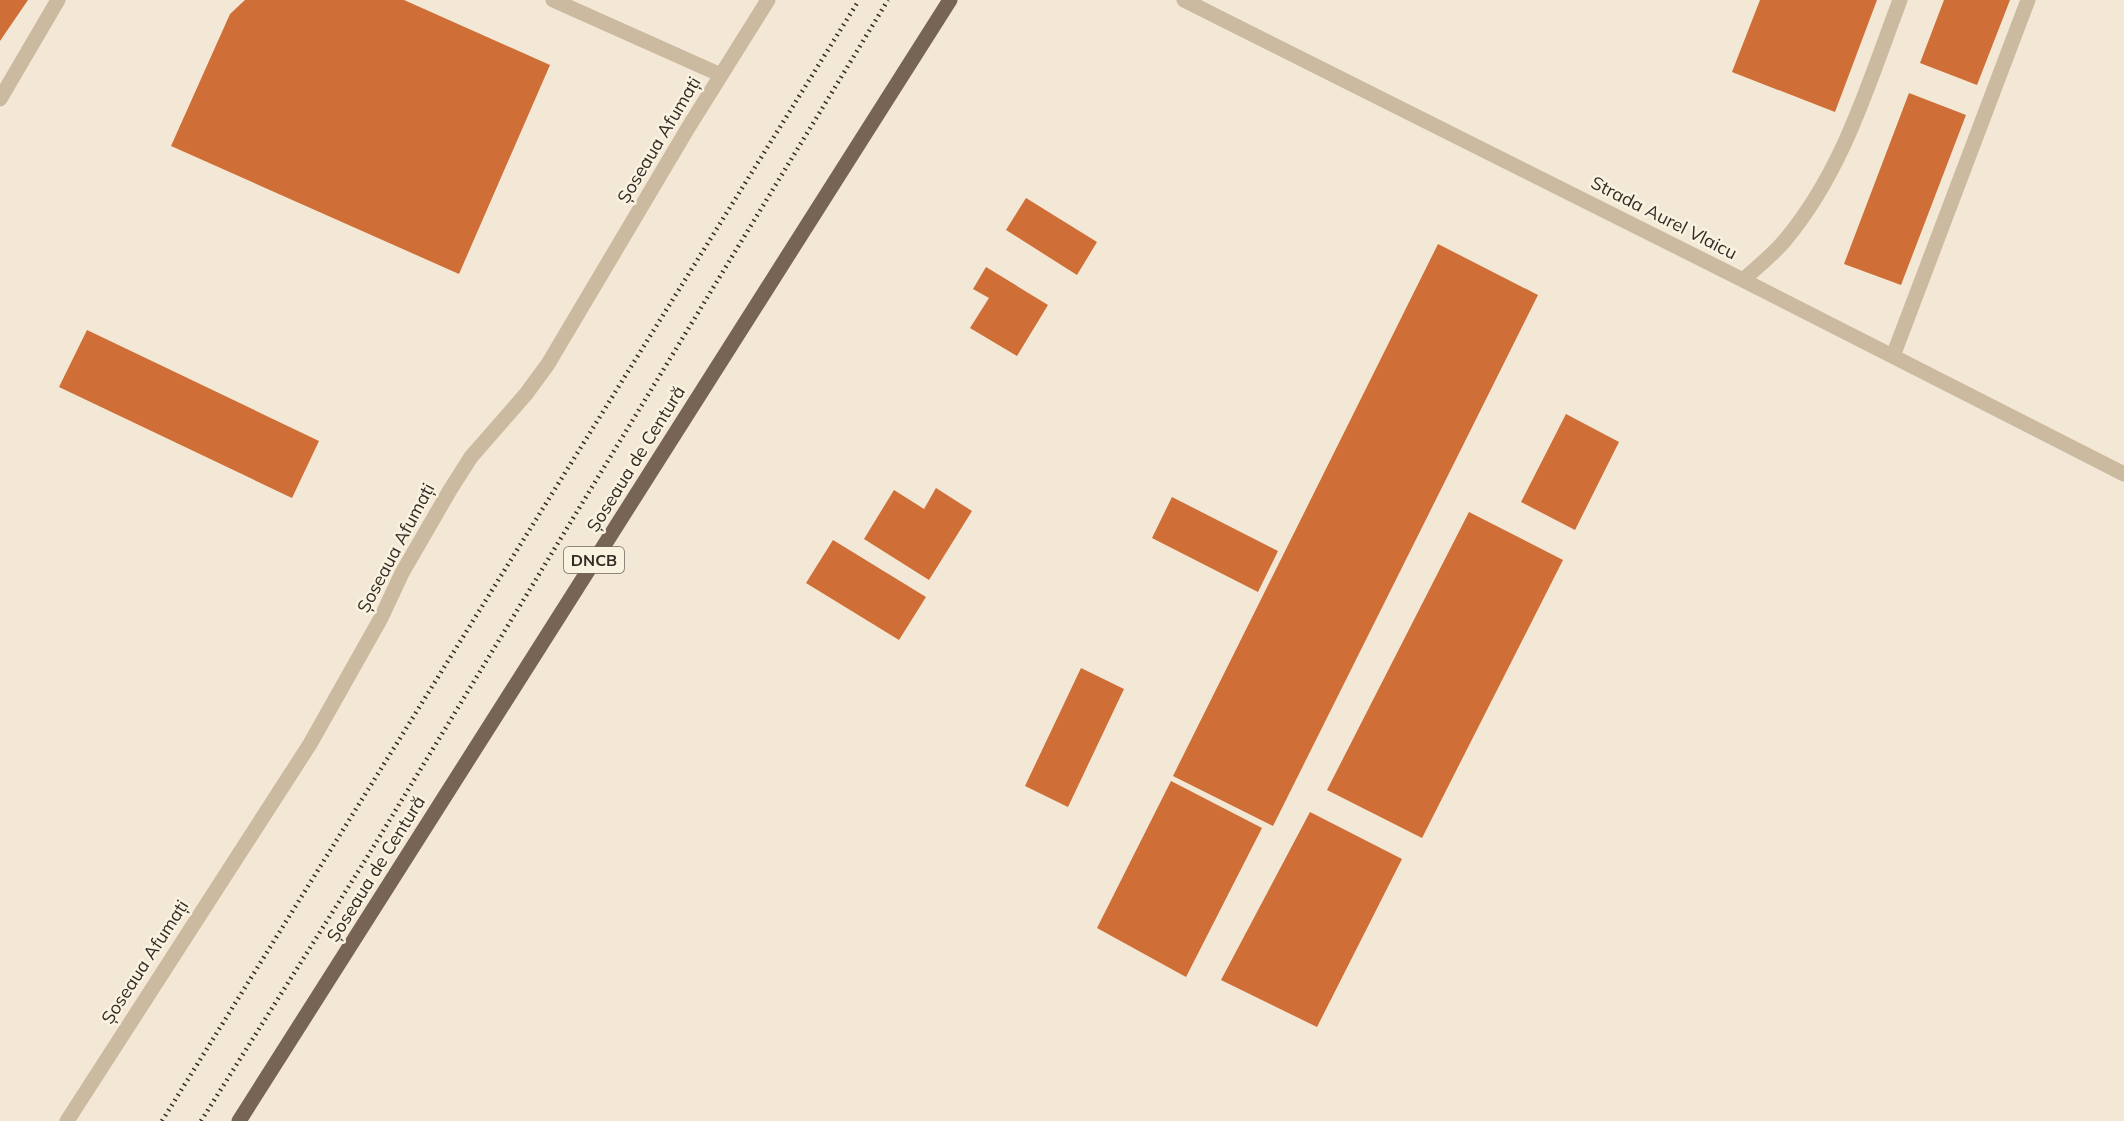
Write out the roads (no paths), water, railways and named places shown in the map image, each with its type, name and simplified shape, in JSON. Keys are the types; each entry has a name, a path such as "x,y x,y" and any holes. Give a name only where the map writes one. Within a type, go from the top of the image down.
{"main road":[{"name":"Șoseaua de Centură","path":"239,1121 950,0"}],"street":[{"path":"0,98 58,0"},
{"path":"553,0 721,75"},
{"name":"Șoseaua Afumați","path":"67,1121 310,744 381,618 402,573 450,490 471,457 526,394 548,364 768,0"},
{"name":"Strada Aurel Vlaicu","path":"1184,0 2124,474"},
{"path":"1743,280 1786,240 1822,188 1855,120 1900,0"},
{"path":"1893,356 2028,0"}],"railway":[{"path":"162,1121 859,0"},
{"path":"201,1121 366,859 888,0"}]}
